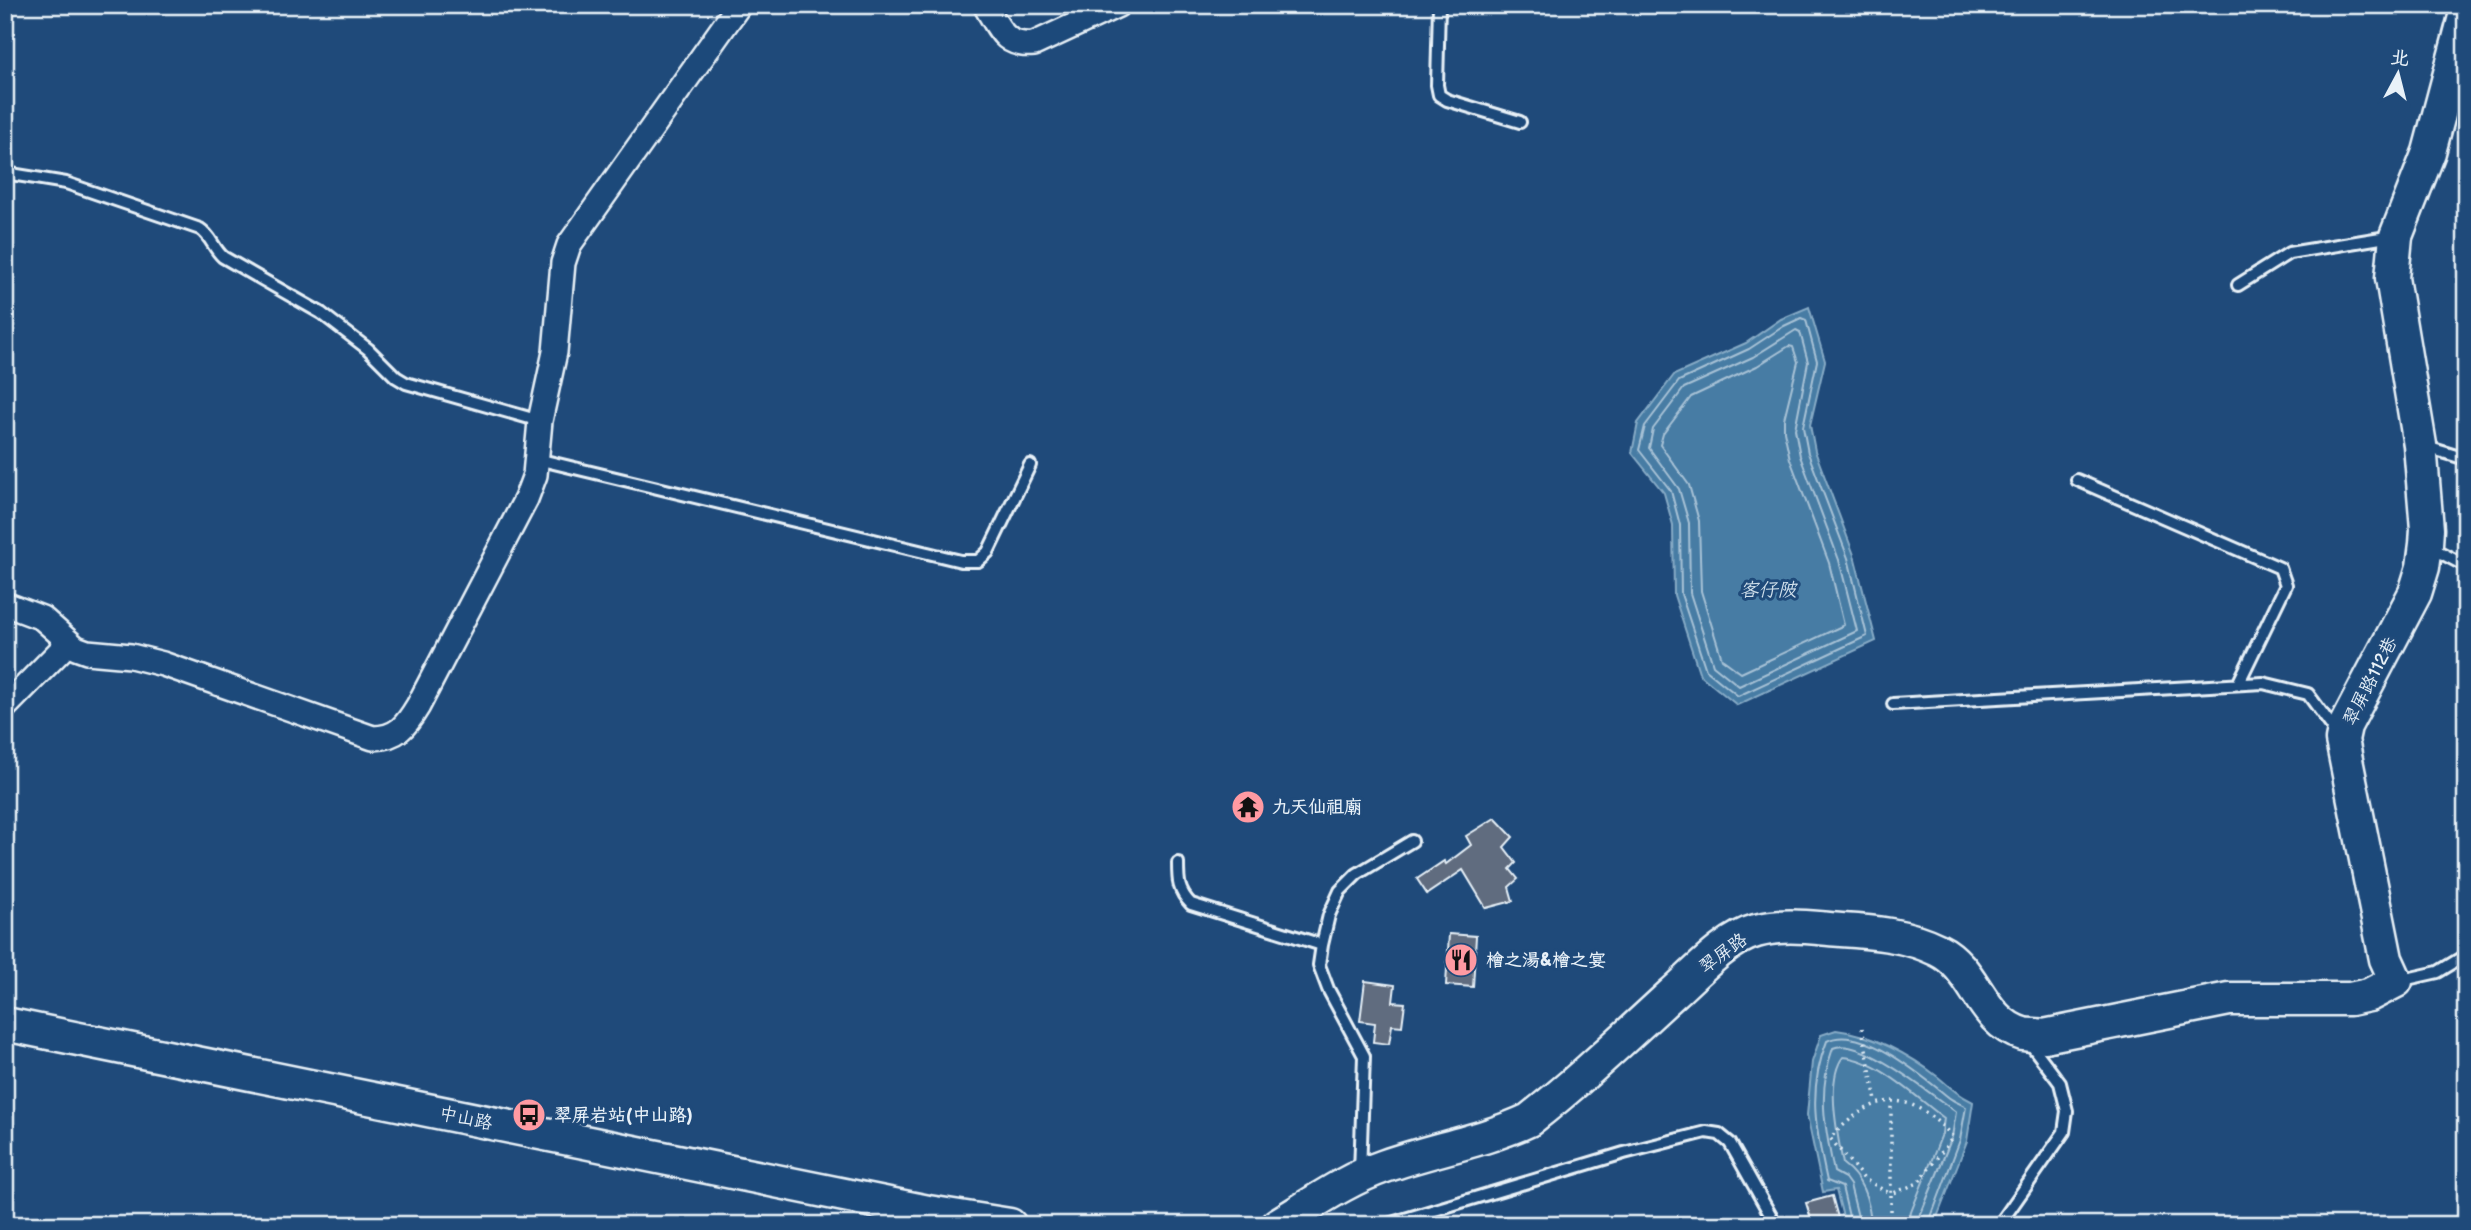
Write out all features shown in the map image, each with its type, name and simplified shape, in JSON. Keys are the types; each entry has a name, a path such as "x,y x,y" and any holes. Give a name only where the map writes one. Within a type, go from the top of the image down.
{"main road":[{"name":"翠屏路112巷","path":"2396,981 2386,959 2342,740 2345,726 2415,593 2423,567 2427,529 2420,445 2392,278 2396,236 2429,152 2466,13"},
{"name":"翠屏路","path":"1277,1225 1360,1176 1385,1166 1509,1130 1529,1120 1712,958 1755,931 1811,928 1873,932 1909,939 1940,950 1964,969 1990,1011 2022,1034"},
{"path":"2022,1034 2044,1035 2229,999 2350,999 2369,995 2396,981"},
{"name":"中山路","path":"5,1024 901,1207 1003,1224"}],"street":[{"path":"5,604 42,618 68,643 87,652 131,656 163,664 373,738 385,738 399,732 418,706 526,499 535,475 540,421 555,352 563,262 569,246 738,5"},
{"path":"985,5 1003,34 1020,46 1034,44 1118,5"},
{"path":"5,707 68,643"}],"lane":[{"path":"1440,5 1437,85 1439,95 1447,100 1520,122"},
{"path":"5,173 66,183 200,229 223,257 321,313 406,383 540,421"},
{"path":"2238,285 2289,253 2396,236"},
{"path":"2420,445 2466,459"},
{"path":"537,459 969,561 978,561 988,552 1030,465"},
{"path":"2077,480 2280,568 2286,585 2238,684"},
{"path":"2426,544 2466,566"},
{"path":"1893,704 2263,683 2308,694 2342,740"},
{"path":"1360,1176 1364,1056 1328,989 1320,965 1322,945 1329,915 1340,891 1357,874 1412,841"},
{"path":"1178,863 1178,883 1182,894 1191,904 1322,945"},
{"path":"2396,981 2438,972 2466,955"},
{"name":"翠屏路","path":"1999,1225 2064,1132 2067,1111 2060,1083 2022,1034"},
{"path":"1385,1225 1624,1153 1706,1132 1719,1135 1730,1143 1776,1225"}],"path":[{"path":"1862,1028 1877,1102"},
{"path":"1877,1102 1902,1102 1921,1108 1936,1118 1953,1137 1918,1182 1891,1194 1864,1179 1830,1138 1851,1116 1877,1102"},
{"path":"1891,1102 1891,1225"}],"water":[{"name":"客仔陂","path":"1809,307 1825,361 1810,425 1815,451 1854,555 1876,641 1737,705 1700,675 1674,595 1673,525 1664,493 1632,453 1638,423 1674,375 1746,343 1781,319"},
{"path":"1836,1030 1863,1036 1903,1054 1973,1102 1967,1141 1934,1225 1845,1225 1836,1190 1823,1192 1807,1115 1812,1062 1821,1035"}],"building":[{"path":"1495,818 1513,837 1504,847 1516,863 1510,869 1518,879 1509,887 1513,901 1486,908 1463,870 1427,894 1417,879 1444,861 1446,864 1471,845 1466,836"},
{"name":"檜之湯&檜之宴","path":"1449,934 1476,936 1473,987 1446,985"},
{"path":"1365,981 1395,985 1393,1002 1405,1003 1402,1026 1392,1025 1389,1044 1373,1042 1375,1023 1360,1021"},
{"path":"1832,1196 1840,1225 1813,1225 1806,1203"}],"place":[{"name":"九天仙祖廟","path":"1248,807"},
{"name":"檜之湯&檜之宴","path":"1461,960"},
{"name":"翠屏岩站(中山路)","path":"529,1115"}]}
